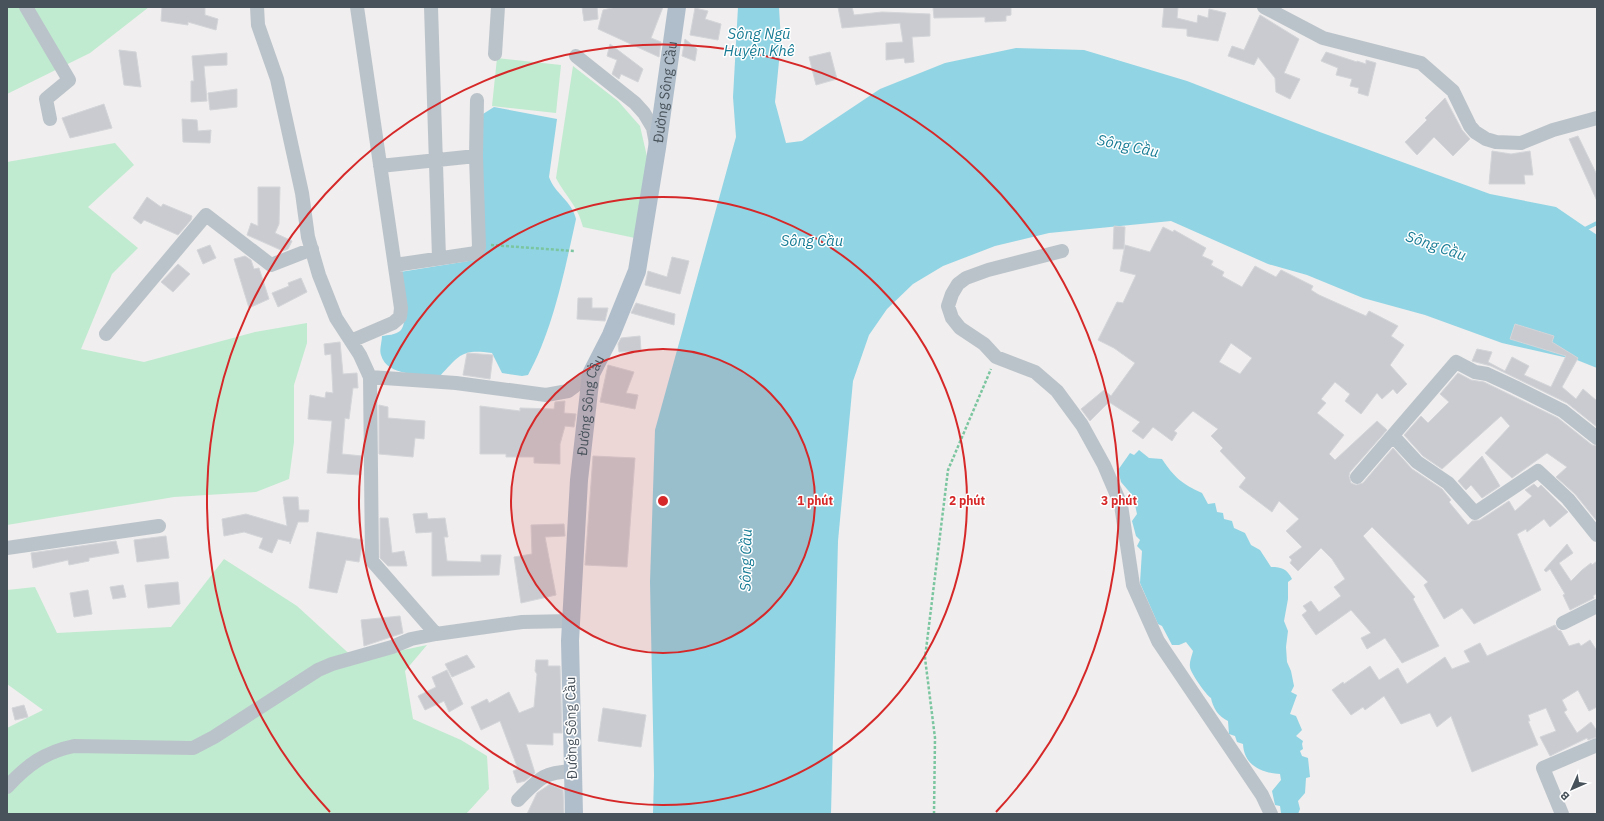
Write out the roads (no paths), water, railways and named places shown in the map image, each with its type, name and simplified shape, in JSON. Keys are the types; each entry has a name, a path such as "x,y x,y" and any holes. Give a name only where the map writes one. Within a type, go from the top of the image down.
{"main road":[{"name":"Đường Sông Cầu","path":"574,814 572,771 571,621 579,480 591,374 611,336 637,271 658,148 677,7"}],"street":[{"path":"26,7 69,80 46,99 50,119"},
{"path":"257,7 258,26 277,79 302,193 308,237 319,275 336,318 351,341 370,377 372,561 436,634"},
{"path":"351,341 393,323 400,317 401,308 357,7"},
{"path":"431,7 439,258"},
{"path":"495,54 498,7"},
{"path":"1264,7 1323,38 1421,63 1452,92 1470,126 1475,132 1486,139 1496,142 1520,142 1553,130 1597,118"},
{"path":"576,56 635,103 644,113 653,128 658,148"},
{"path":"395,265 476,253 479,244 476,156 477,100"},
{"path":"380,166 476,156"},
{"path":"106,334 206,215 271,265 312,249"},
{"path":"1062,251 1002,266 966,278 958,284 952,294 948,306 952,318 960,328 984,344 996,357 1035,372 1057,390 1082,425 1104,465 1121,505 1133,585 1158,641 1262,795 1270,814"},
{"path":"1357,478 1456,362 1475,372 1494,377 1563,411 1597,438"},
{"path":"370,377 456,383 546,395 568,391 591,374"},
{"path":"1393,436 1417,462 1448,483 1475,513 1538,471 1568,499 1597,535"},
{"path":"7,548 159,526"},
{"path":"1563,623 1597,606"},
{"path":"7,787 28,766 40,757 58,749 74,746 193,748 214,737 269,700 318,670 332,664 392,647 411,639 522,622 571,621"},
{"path":"1562,814 1543,768 1597,745"},
{"path":"518,800 536,780 548,774 572,771"}],"water":[{"name":"Sông Cầu","path":"738,7 779,7 781,41 775,102 786,143 802,141 880,89 945,63 1016,48 1084,50 1187,81 1317,131 1490,194 1556,207 1597,235 1597,368 1577,360 1502,343 1425,315 1363,298 1307,275 1268,264 1171,221 1049,233 995,246 943,266 913,284 887,309 869,335 853,381 838,541 831,814 653,814 654,775 650,582 655,430 736,137 733,97"},
{"path":"494,107 557,119 549,177 555,188 571,207 576,219 557,299 544,339 528,375 522,376 502,373 492,353 482,352 467,353 462,355 457,358 440,376 398,371 390,367 385,362 380,351 382,336 396,333 400,331 403,326 405,312 400,272 475,260 483,114"},
{"path":"1139,450 1149,458 1162,459 1170,471 1179,479 1202,493 1208,504 1215,503 1217,512 1223,513 1224,519 1232,521 1234,528 1245,533 1251,545 1260,550 1271,567 1284,569 1292,579 1288,582 1288,599 1284,621 1288,631 1286,647 1287,662 1291,671 1294,686 1291,692 1297,695 1290,714 1296,716 1302,730 1296,736 1303,741 1303,749 1300,751 1302,756 1308,758 1310,777 1306,778 1305,793 1298,801 1300,809 1298,814 1281,813 1280,806 1275,805 1272,791 1281,780 1280,774 1260,770 1250,762 1244,751 1243,744 1237,742 1235,736 1229,734 1228,721 1221,717 1216,711 1211,698 1202,688 1191,670 1190,663 1193,651 1186,642 1179,645 1172,645 1162,626 1158,624 1140,583 1142,551 1137,546 1140,540 1136,536 1132,521 1137,514 1133,496 1121,482 1118,470 1130,453 1134,455"}],"waterway":[{"path":"1583,230 1597,223"}],"water label":[{"name":"Sông Ngũ Huyện Khê","path":"759,42"}]}
